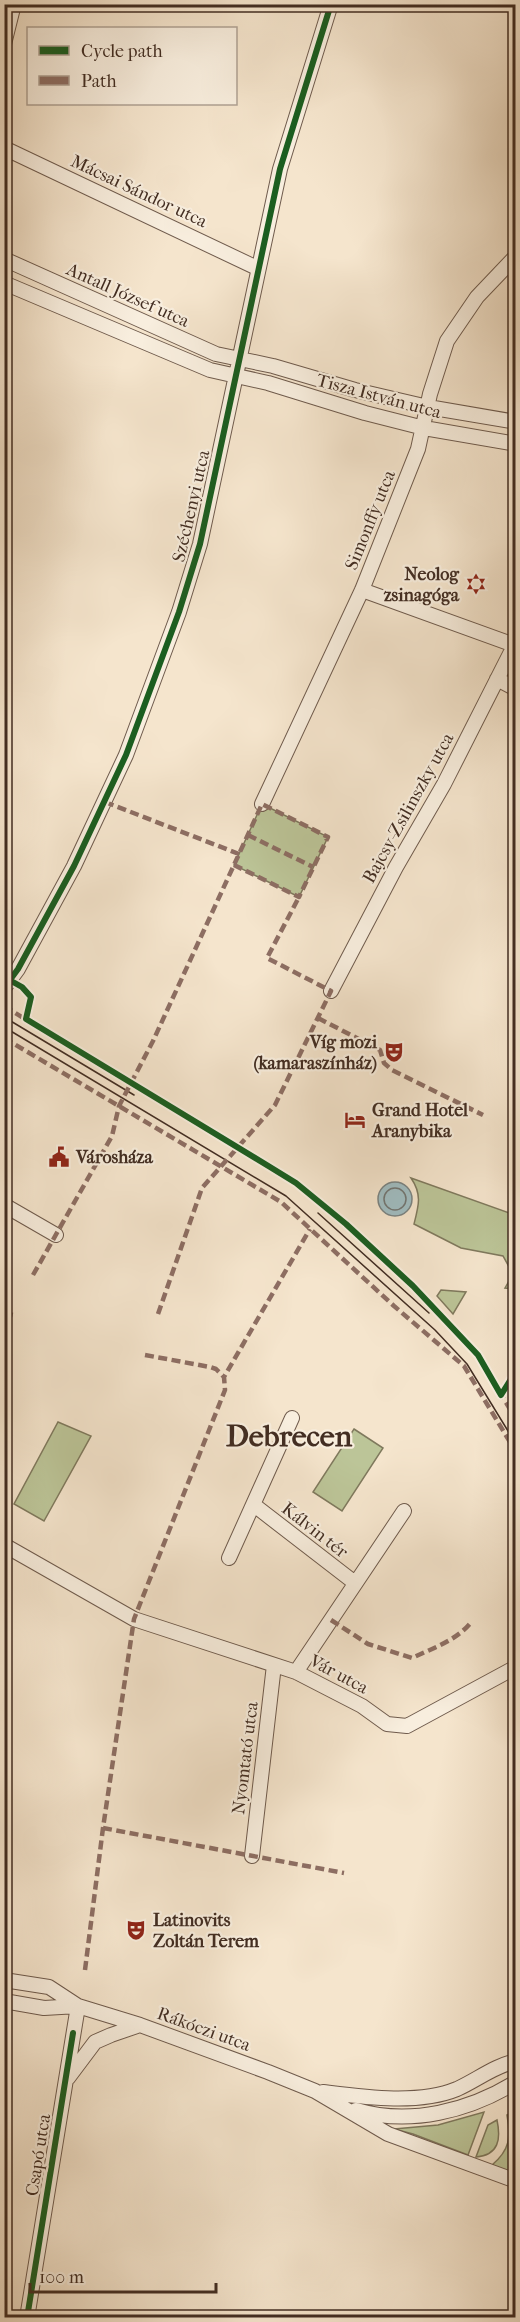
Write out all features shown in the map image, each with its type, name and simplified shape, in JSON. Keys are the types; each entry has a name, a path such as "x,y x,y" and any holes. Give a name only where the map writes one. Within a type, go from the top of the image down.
{"street":[{"path":"4,44 15,4"},
{"name":"Széchenyi utca","path":"4,988 18,969 74,866 126,755 179,612 200,544 257,268 280,169 332,4"},
{"name":"Mácsai Sándor utca","path":"4,148 257,268"},
{"name":"Simonffy utca","path":"262,804 362,590 418,449 447,341 477,297 516,256"},
{"name":"Antall József utca","path":"4,259 216,354 239,358"},
{"name":"Antall József utca","path":"4,283 210,370 235,375"},
{"name":"Tisza István utca","path":"239,358 428,407 516,422"},
{"name":"Tisza István utca","path":"235,375 424,428 516,444"},
{"path":"362,590 515,644"},
{"name":"Bajcsy-Zsilinszky utca","path":"331,991 396,867 444,784 515,644"},
{"path":"497,679 516,689"},
{"path":"4,1205 56,1234"},
{"path":"230,1558 292,1418"},
{"name":"Kálvin tér","path":"254,1504 355,1583"},
{"name":"Kálvin tér","path":"296,1672 404,1511"},
{"name":"Vár utca","path":"4,1545 134,1619 296,1672 362,1706 387,1724 407,1726 516,1667"},
{"name":"Nyomtató utca","path":"252,1856 274,1665"},
{"path":"4,1980 49,1987 78,2006"},
{"path":"4,2001 44,2008 78,2006"},
{"name":"Rákóczi utca","path":"78,2006 140,2025 315,2091 388,2134 516,2181"},
{"name":"Csapó utca","path":"27,2318 78,2006"},
{"path":"65,2083 91,2046 111,2035 140,2025"},
{"name":"Rákóczi utca","path":"315,2091 392,2098 428,2096 455,2090 502,2064 516,2061"},
{"name":"Rákóczi utca","path":"335,2102 359,2111 394,2116 432,2114 486,2099 516,2082"}],"green space":[{"path":"262,804 328,837 299,897 234,865"},
{"path":"411,1178 515,1215 515,1289 505,1288 513,1274 503,1256 461,1248 414,1224 418,1200 417,1189"},
{"path":"441,1290 466,1292 453,1314 437,1296"},
{"path":"58,1422 91,1436 44,1521 14,1504"},
{"path":"354,1429 383,1448 342,1511 313,1492"},
{"path":"484,2112 468,2155 394,2129 438,2125"},
{"path":"511,2113 515,2132 515,2175 492,2165 508,2143 507,2115"},
{"path":"497,2120 499,2134 497,2145 490,2153 476,2157 488,2125"}],"water":[{"path":"395,1182 407,1187 412,1199 407,1211 395,1216 383,1211 378,1199 383,1187"}],"tram line":[{"path":"4,1017 134,1095"},
{"path":"4,1027 286,1196 435,1330 467,1364 516,1444"},
{"path":"318,1213 429,1313"}],"marked path":[{"path":"105,802 239,854"},
{"path":"33,1275 112,1136 119,1106 153,1041 262,804 328,837 299,897 234,865"},
{"path":"248,835 313,867"},
{"path":"158,1314 202,1188 275,1105 331,991 267,958 299,897"},
{"path":"4,1006 30,1022"},
{"path":"318,1018 380,1050 384,1063 392,1070 483,1115"},
{"path":"4,1038 281,1202 394,1306 464,1366 516,1452"},
{"path":"85,1970 103,1828 134,1619 225,1390 224,1377 310,1229"},
{"path":"4,1313 13,1315"},
{"path":"145,1355 210,1367 216,1369 224,1377"},
{"path":"499,1391 516,1419"},
{"path":"331,1620 368,1644 412,1658 452,1638 472,1621"},
{"path":"103,1828 344,1873"}],"cycle path":[{"path":"4,988 18,969 74,866 126,755 179,612 200,544 280,169 331,4"},
{"path":"4,977 22,987 31,997 26,1019 296,1183 346,1224 413,1286 478,1355 501,1395 516,1371"},
{"path":"27,2318 73,2033"}],"place":[{"name":"Neolog zsinagóga","path":"476,584"},
{"name":"Víg mozi (kamaraszínház)","path":"394,1052"},
{"name":"Grand Hotel Aranybika","path":"355,1120"},
{"name":"Városháza","path":"59,1157"},
{"name":"Latinovits Zoltán Terem","path":"136,1930"}],"district":[{"name":"Debrecen","path":"289,1436"}]}
